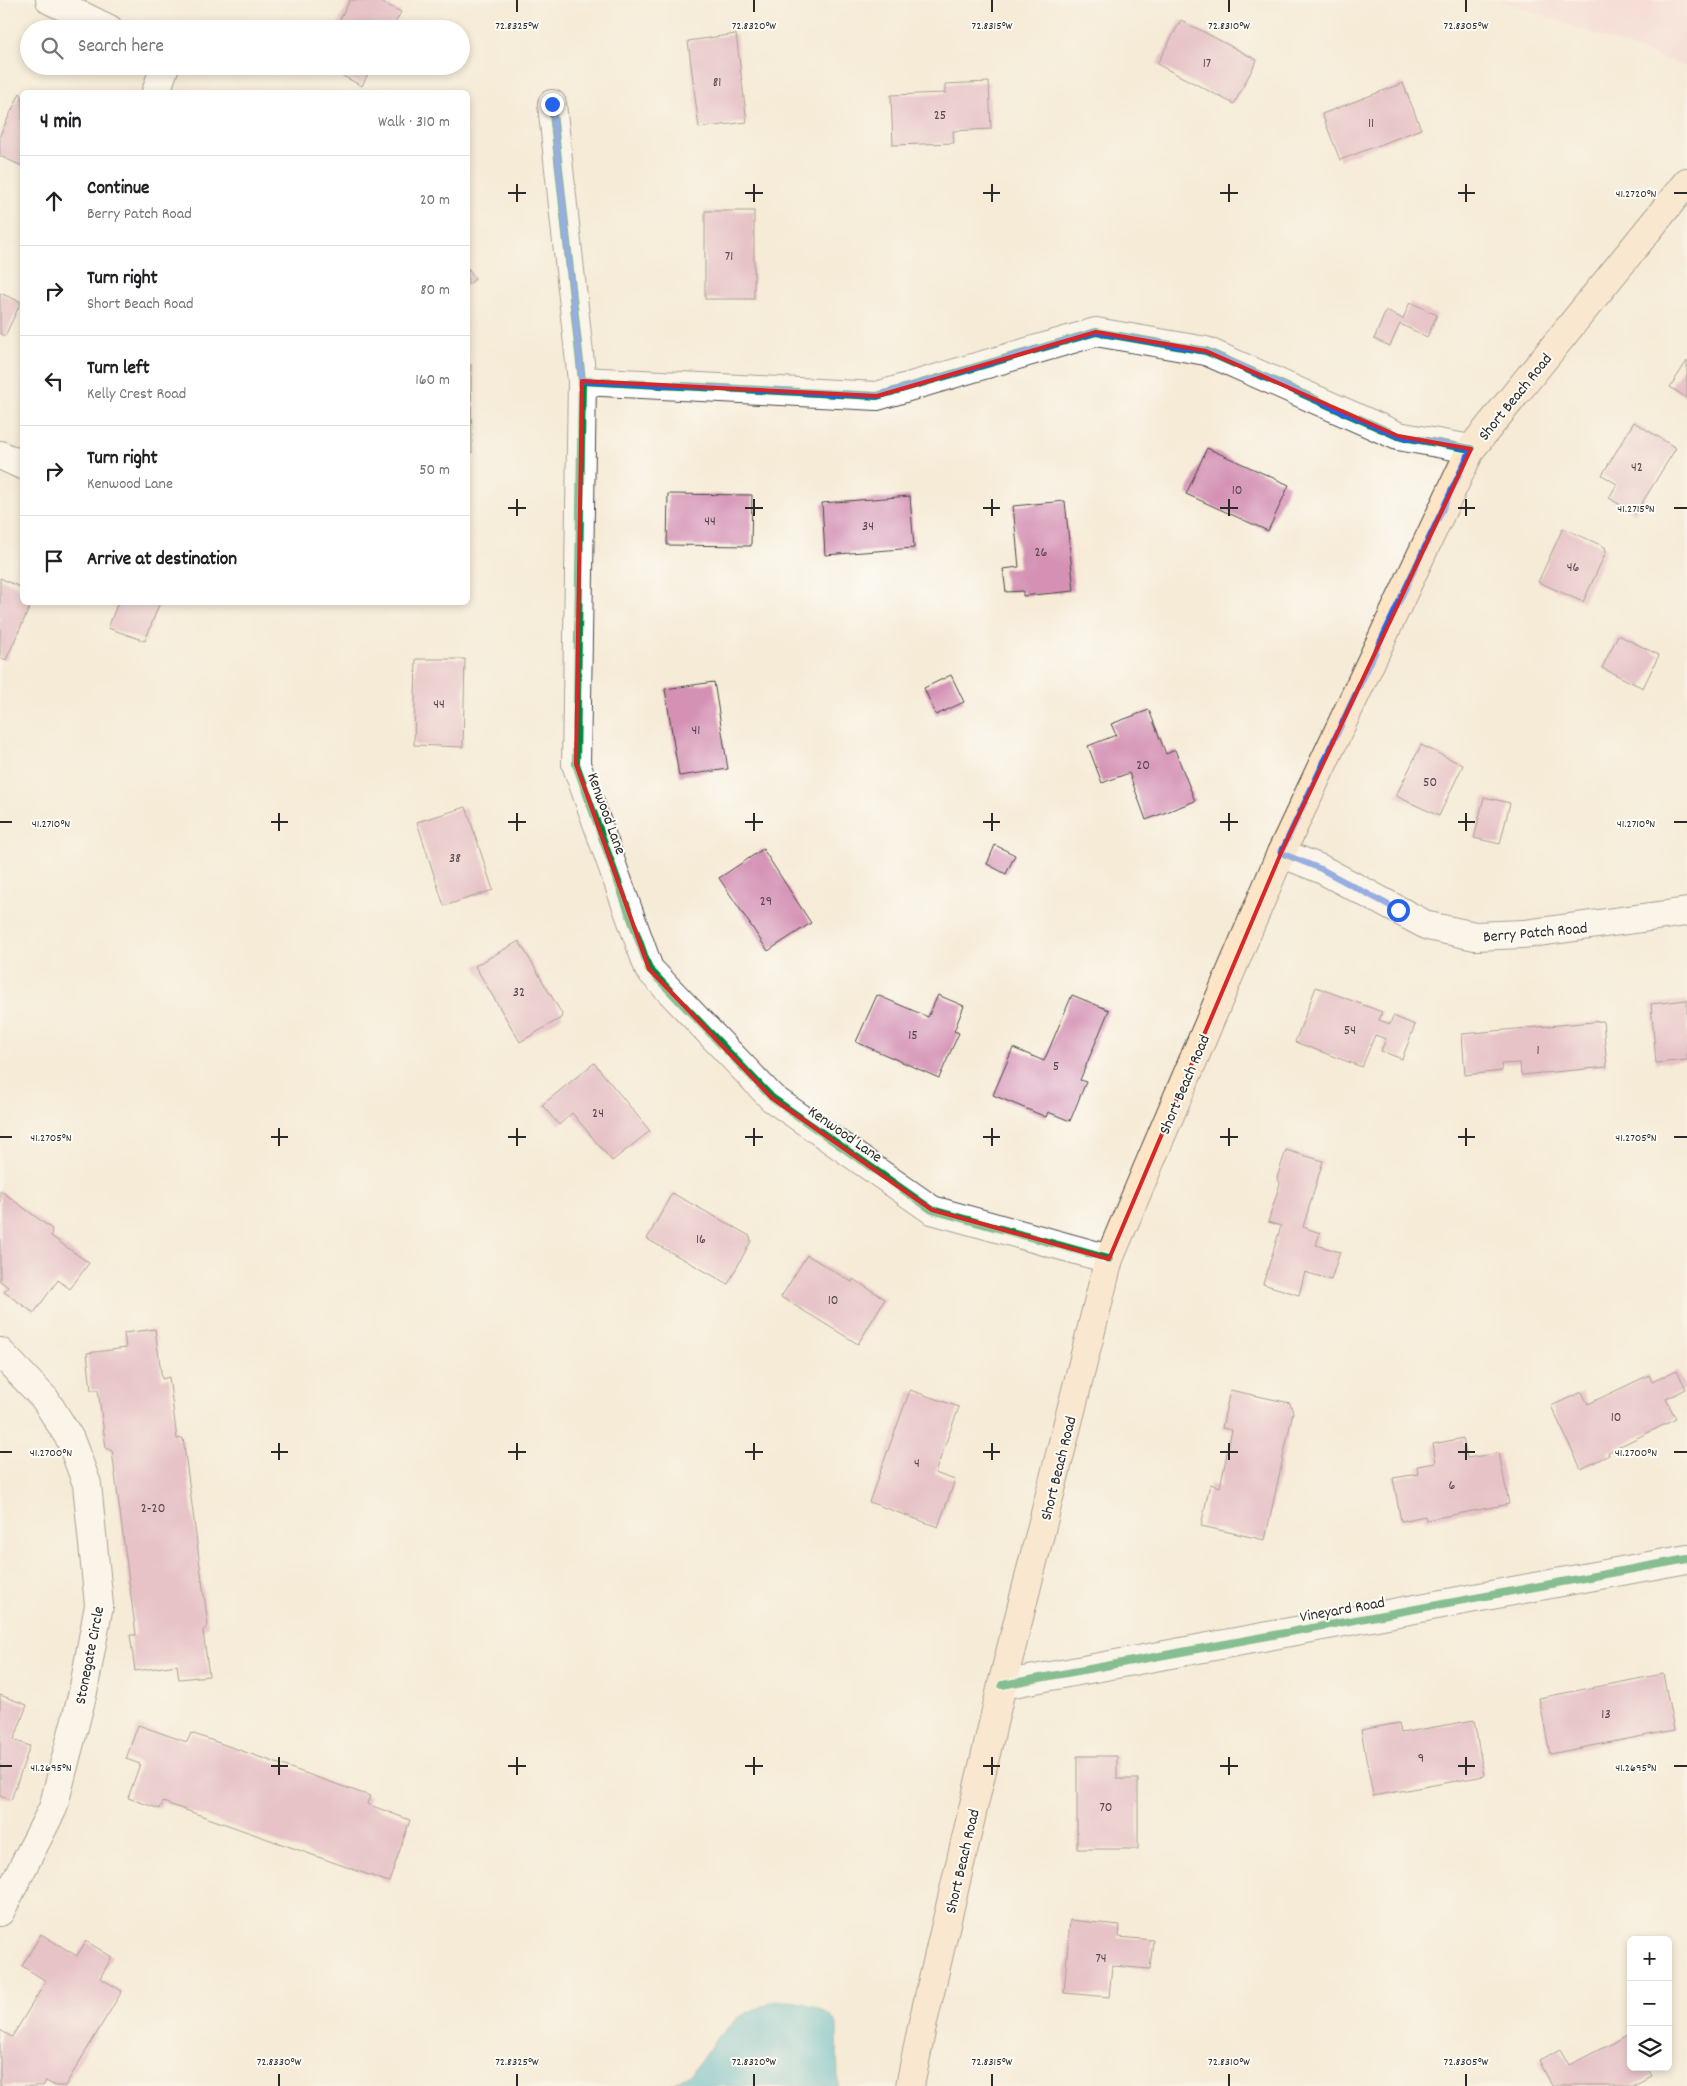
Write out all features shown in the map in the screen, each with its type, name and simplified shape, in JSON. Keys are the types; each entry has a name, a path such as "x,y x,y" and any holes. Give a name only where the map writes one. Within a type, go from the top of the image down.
{"main road":[{"name":"Short Beach Road","path":"910,2086 923,2022 1002,1685 1109,1259 1281,853 1471,449 1687,182"}],"street":[{"path":"50,0 91,20"},
{"path":"157,90 162,75"},
{"name":"Kenwood Lane","path":"552,104 582,381 576,764 649,969 772,1098 932,1210 1109,1259"},
{"path":"582,381 877,396 1096,332 1206,351 1398,436 1471,449"},
{"path":"0,455 20,464"},
{"name":"Berry Patch Road","path":"1281,853 1321,869 1428,926 1475,936 1524,934 1687,912"},
{"name":"Stonegate Circle","path":"0,1352 45,1399 70,1439 87,1484 99,1605 83,1692 53,1808 0,1912"},
{"name":"Vineyard Road","path":"1002,1685 1687,1559"}],"highlighted area":[{"path":"1096,332 1206,351 1398,436 1471,449 1281,853 1109,1259 932,1210 772,1098 649,969 576,764 582,381 877,396"}],"shaded area":[{"path":"1499,0 1687,0 1687,67"}],"water":[{"path":"775,2000 809,2005 832,2017 837,2024 838,2086 668,2086 692,2073 716,2039 738,2017"}],"building":[{"path":"350,0 377,0 401,12 397,20 340,20"},
{"path":"1181,20 1257,60 1234,104 1157,64"},
{"path":"736,34 747,122 699,128 688,41"},
{"path":"341,75 368,75 362,86"},
{"path":"989,82 991,129 953,131 954,143 893,145 891,95 945,93 945,84"},
{"path":"1403,83 1421,129 1340,160 1322,114"},
{"path":"20,93 20,165 0,156 0,135"},
{"path":"705,211 754,211 754,299 705,299"},
{"path":"470,271 475,279 470,283"},
{"path":"0,293 20,302 20,304 5,336 0,334"},
{"path":"1410,302 1437,315 1427,337 1400,324 1390,346 1374,339 1386,311 1403,319"},
{"path":"1687,361 1687,398 1670,387"},
{"path":"470,365 471,365 472,453 470,453"},
{"path":"1634,422 1676,448 1635,514 1609,498 1617,484 1602,475"},
{"path":"1207,448 1289,485 1268,531 1186,494"},
{"path":"668,494 752,495 751,546 667,545"},
{"path":"910,496 914,548 825,555 822,503"},
{"path":"1065,501 1074,591 1023,596 1023,591 1006,592 1003,569 1019,567 1013,506"},
{"path":"1563,528 1605,547 1606,552 1583,602 1538,582"},
{"path":"0,578 20,587 20,605 31,605 6,660 0,657"},
{"path":"117,605 159,605 145,641 108,628"},
{"path":"1618,635 1659,655 1643,688 1602,668"},
{"path":"416,659 465,659 463,747 414,745"},
{"path":"951,675 964,702 936,715 924,688"},
{"path":"714,682 728,769 679,776 665,689"},
{"path":"1149,710 1166,754 1175,750 1195,801 1146,820 1129,773 1102,783 1088,746 1116,735 1111,724"},
{"path":"1421,745 1463,765 1439,816 1396,796"},
{"path":"1484,797 1510,803 1500,844 1474,838"},
{"path":"466,807 493,890 444,906 417,822"},
{"path":"995,845 1015,855 1006,874 987,864"},
{"path":"763,849 811,923 768,951 719,878"},
{"path":"519,941 562,1014 561,1018 520,1042 475,966"},
{"path":"1316,987 1382,1012 1379,1020 1390,1024 1393,1016 1415,1025 1402,1059 1381,1051 1386,1039 1375,1035 1362,1067 1295,1042"},
{"path":"877,995 928,1017 938,995 964,1006 954,1031 959,1033 939,1078 856,1042"},
{"path":"1072,995 1109,1010 1080,1080 1086,1082 1070,1121 1048,1112 1046,1117 993,1095 1013,1048 1044,1061"},
{"path":"1687,1000 1687,1060 1656,1063 1651,1004"},
{"path":"1603,1021 1607,1067 1521,1075 1520,1063 1501,1064 1502,1071 1465,1075 1462,1034"},
{"path":"594,1063 650,1131 612,1161 572,1113 559,1125 542,1105"},
{"path":"1286,1150 1323,1161 1303,1227 1320,1233 1316,1245 1340,1252 1331,1280 1305,1272 1299,1295 1263,1284 1281,1226 1268,1222 1280,1183 1277,1178"},
{"path":"0,1190 52,1229 51,1236 89,1263 70,1289 58,1280 34,1313 4,1292 8,1287 0,1281"},
{"path":"672,1193 750,1236 751,1241 728,1284 647,1239"},
{"path":"807,1255 852,1282 853,1279 885,1299 858,1344 781,1297"},
{"path":"155,1329 162,1379 169,1377 177,1439 183,1438 208,1625 203,1631 209,1676 179,1679 177,1665 135,1671 130,1635 136,1635 112,1451 106,1448 98,1390 91,1390 87,1353 126,1348 124,1333"},
{"path":"1677,1370 1686,1389 1666,1399 1676,1419 1608,1452 1609,1455 1581,1469 1551,1406 1582,1392 1588,1404 1649,1375 1652,1382"},
{"path":"910,1390 959,1407 935,1473 955,1480 938,1527 869,1502"},
{"path":"1230,1390 1290,1403 1293,1412 1265,1540 1201,1526 1210,1484 1220,1487 1232,1430 1222,1428"},
{"path":"1463,1438 1467,1458 1499,1453 1509,1504 1426,1520 1425,1516 1401,1521 1393,1478 1418,1474 1417,1466 1436,1463 1433,1444"},
{"path":"1663,1674 1674,1730 1550,1754 1539,1698"},
{"path":"0,1695 27,1705 14,1740 30,1746 11,1800 0,1796"},
{"path":"1474,1720 1484,1776 1373,1796 1361,1730 1399,1723 1401,1733"},
{"path":"138,1725 187,1742 191,1733 370,1796 367,1804 410,1820 389,1882 163,1802 160,1809 128,1798 140,1764 126,1759"},
{"path":"1077,1756 1117,1756 1117,1779 1138,1779 1138,1849 1077,1849"},
{"path":"1070,1920 1120,1925 1119,1937 1153,1940 1150,1969 1112,1966 1109,1997 1064,1993"},
{"path":"41,1934 77,1956 86,1941 112,1957 100,1978 122,1991 65,2086 55,2086 46,2081 43,2086 0,2086 0,2030 12,2037 46,1981 22,1966"},
{"path":"1627,2036 1627,2071 1649,2071 1652,2076 1633,2086 1552,2086 1539,2060 1560,2049 1569,2065"}],"cycle path":[{"path":"552,104 582,381 576,764 649,969 772,1098 932,1210 1109,1259"},
{"path":"582,381 877,396 1096,332 1206,351 1398,436 1471,449"},
{"path":"1002,1685 1687,1559"}],"route":[{"path":"552,104 582,381 877,396 1096,332 1206,351 1398,436 1471,449 1281,853 1321,869 1398,910"}]}
